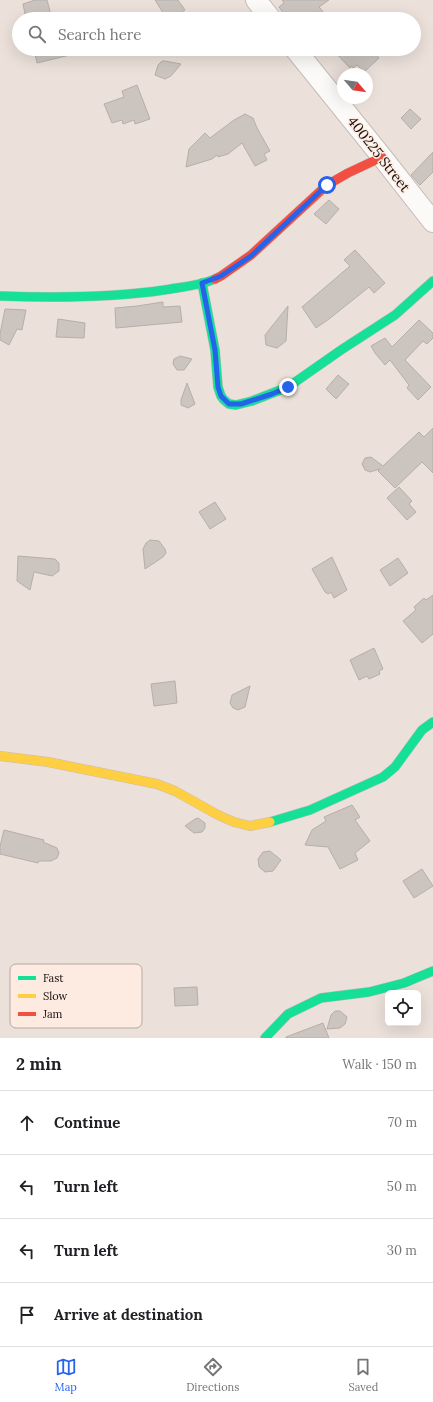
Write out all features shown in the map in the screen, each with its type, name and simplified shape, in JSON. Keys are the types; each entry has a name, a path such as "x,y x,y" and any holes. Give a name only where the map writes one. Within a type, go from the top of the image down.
{"street":[{"path":"256,0 265,12"},
{"name":"400225 Street","path":"301,56 433,222"},
{"path":"0,296 60,298 135,294 202,283 221,276 251,256 327,185 348,172 382,157"},
{"path":"202,283 215,350 218,387 224,400 229,404 236,405 252,401 288,387 395,315 433,281"},
{"path":"0,756 48,762 156,784 175,791 218,815 234,822 250,826 274,821 310,810 383,777 395,766 422,730 433,722"},
{"path":"265,1038 288,1014 321,998 369,992 404,983 433,971"}],"building":[{"path":"35,0 47,0 50,12 25,12 23,4"},
{"path":"155,0 178,0 185,10 182,12 163,12"},
{"path":"282,0 329,0 319,7 323,12 282,12 279,7 284,3"},
{"path":"36,56 66,56 37,63"},
{"path":"339,56 377,56 379,58 368,68 360,68 357,65 353,68 351,66 350,68"},
{"path":"162,61 181,64 171,76 165,79 155,75 158,65"},
{"path":"137,85 150,119 135,124 134,120 123,124 122,120 112,123 104,104 124,97 122,91"},
{"path":"410,109 421,119 411,129 401,118"},
{"path":"245,114 253,118 270,151 264,154 267,160 255,166 242,143 228,154 218,157 217,155 212,159 186,167 189,149 205,133 210,138 234,120"},
{"path":"433,152 433,172 420,185 411,175"},
{"path":"329,200 339,209 326,224 314,214"},
{"path":"355,250 385,283 374,293 369,287 316,328 302,307 350,266 344,260"},
{"path":"163,302 163,307 180,306 182,322 116,328 115,308"},
{"path":"288,306 286,341 277,348 266,345 265,335"},
{"path":"5,309 26,310 22,330 17,329 9,345 0,340"},
{"path":"58,319 85,323 84,338 56,337"},
{"path":"419,320 433,333 433,338 427,344 423,341 405,360 431,387 418,400 407,388 409,385 390,360 385,365 371,346 385,338 392,347"},
{"path":"180,356 192,359 184,370 177,370 173,364 174,359"},
{"path":"338,375 349,384 336,399 326,389"},
{"path":"187,383 195,404 188,408 181,405 181,400"},
{"path":"433,428 433,473 422,462 395,488 378,471 380,469 370,472 365,470 362,464 365,458 371,457 383,466 419,432 424,437"},
{"path":"399,487 412,501 409,504 416,512 407,520 387,498"},
{"path":"215,502 226,519 210,529 199,512"},
{"path":"150,540 159,541 166,553 163,557 145,569 143,549 146,543"},
{"path":"18,556 55,559 59,563 59,571 52,576 34,572 30,590 17,581"},
{"path":"332,557 347,590 334,598 331,592 328,594 325,592 312,569"},
{"path":"398,558 408,573 390,586 380,570"},
{"path":"433,595 433,634 422,643 403,621 416,610 414,607 424,598 426,600"},
{"path":"374,648 383,669 379,671 380,674 369,679 367,676 359,680 350,660"},
{"path":"175,681 177,703 154,706 151,684"},
{"path":"250,686 245,707 238,710 233,708 230,703 232,695"},
{"path":"352,805 360,817 355,820 370,841 355,853 358,860 340,869 328,847 305,845 312,830 326,821 324,817"},
{"path":"198,818 205,823 205,828 202,832 194,833 185,826"},
{"path":"4,830 44,840 43,842 57,848 59,853 57,858 51,861 39,861 38,863 0,854 0,846"},
{"path":"270,851 281,860 273,871 265,872 259,867 258,859 263,852"},
{"path":"422,869 433,886 414,898 403,881"},
{"path":"197,987 198,1005 175,1006 174,988"},
{"path":"335,1011 340,1011 347,1017 345,1024 340,1028 327,1029 331,1015"},
{"path":"323,1023 329,1038 286,1038 286,1037"}],"traffic: fast":[{"path":"0,296 62,297 123,295 190,286 215,279"},
{"path":"202,283 215,350 218,387 224,400 229,404 236,405 252,401 288,387 395,315 433,281"},
{"path":"270,822 310,810 383,777 395,767 422,730 433,722"},
{"path":"265,1038 288,1014 321,998 369,992 404,983 433,971"}],"traffic: slow":[{"path":"0,756 48,762 157,784 175,791 218,815 234,822 250,826 270,822"}],"traffic: jam":[{"path":"215,279 251,255 327,185 382,157"}],"route":[{"path":"288,387 241,404 229,404 224,400 218,387 215,350 202,283 221,276 251,256 327,185"}]}
